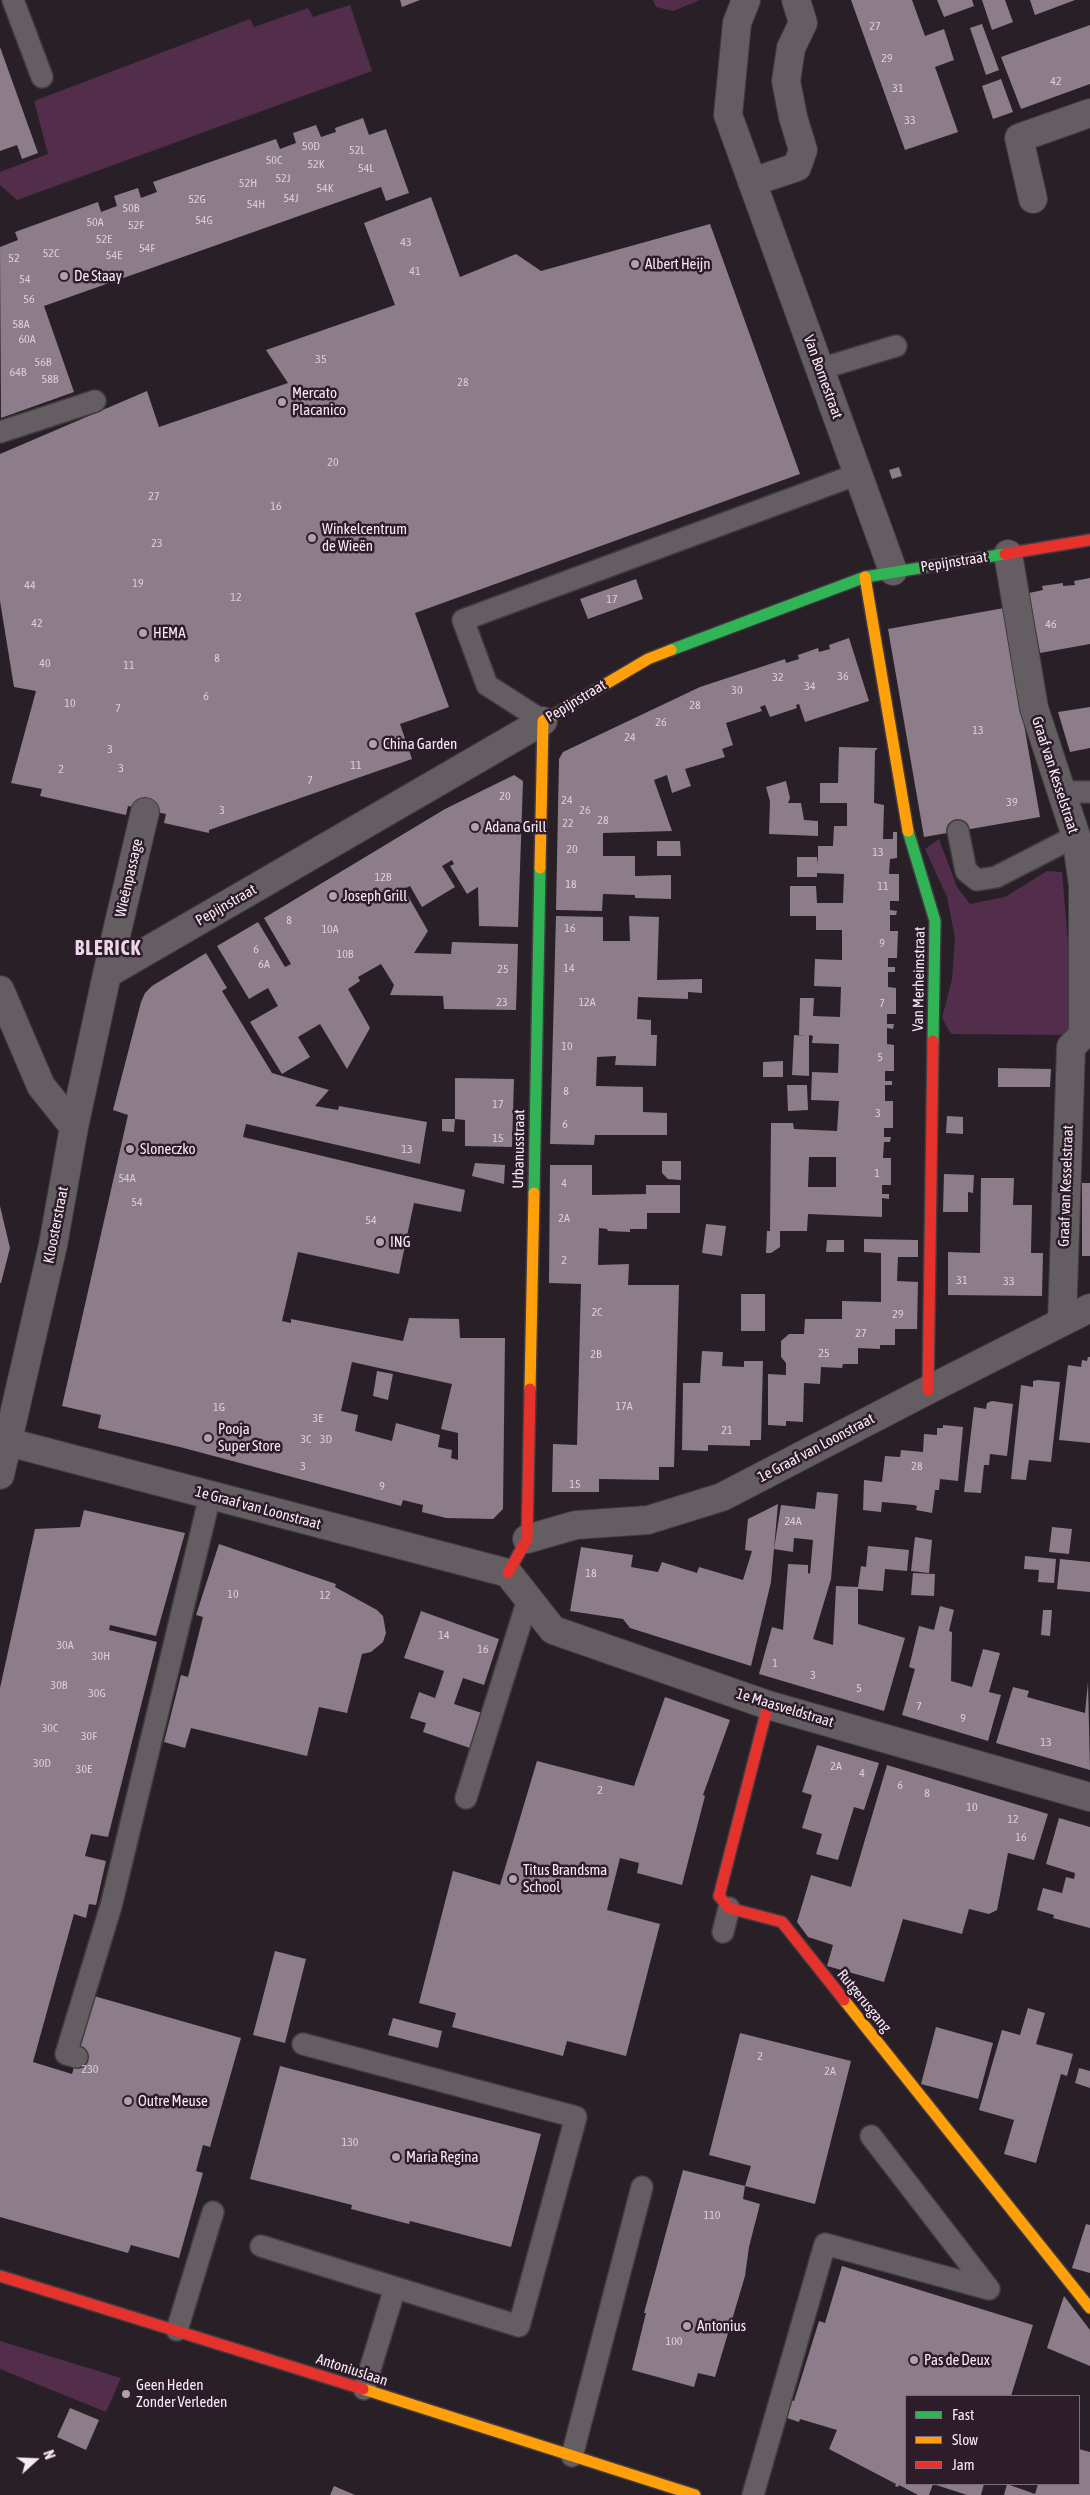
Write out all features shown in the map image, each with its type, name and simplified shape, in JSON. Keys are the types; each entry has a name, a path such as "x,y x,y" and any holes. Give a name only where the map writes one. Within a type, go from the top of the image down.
{"street":[{"name":"Van Bornestraat","path":"746,0 737,23 728,115 893,571"},
{"path":"752,182 797,167 803,150 793,117 786,81 791,48 803,23 796,0"},
{"path":"1033,199 1019,138 1090,113"},
{"name":"Pepijnstraat","path":"107,974 648,659 865,577 1090,540"},
{"name":"Graaf van Kesselstraat","path":"1008,554 1034,708 1076,836 1083,885 1083,1035 1071,1047 1062,1322"},
{"name":"Van Merheimstraat","path":"865,577 906,823 935,921 928,1390"},
{"name":"Urbanusstraat","path":"508,1573 527,1539 543,721"},
{"name":"Wieënpassage","path":"107,974 145,812"},
{"name":"Kloosterstraat","path":"0,1475 53,1244 74,1127 107,974"},
{"path":"0,990 41,1086 74,1127"},
{"name":"1e Graaf van Loonstraat","path":"527,1539 576,1524 648,1520 722,1497 1090,1308"},
{"name":"1e Graaf van Loonstraat","path":"8,1442 508,1573"},
{"name":"1e Maasveldstraat","path":"508,1573 553,1630 768,1705 1090,1797"},
{"path":"729,1908 719,1896 768,1705"},
{"name":"Rutgerusgang","path":"729,1908 782,1922 1090,2308"},
{"name":"Antoniuslaan","path":"0,2276 177,2330 695,2495"}],"lane":[{"path":"13,0 42,77"},
{"path":"820,369 896,346"},
{"path":"0,432 95,401"},
{"path":"543,721 487,686 463,620 858,474"},
{"path":"1061,792 1090,792"},
{"path":"958,831 966,871 977,880 996,877 1076,836"},
{"path":"77,2057 66,2054 111,1906 210,1496"},
{"path":"466,1798 528,1600"},
{"path":"724,1932 729,1908"},
{"path":"261,2246 519,2326 576,2117 303,2044"},
{"path":"753,2495 824,2244 989,2289 871,2136"},
{"path":"572,2456 642,2187"},
{"path":"177,2330 212,2212"},
{"path":"364,2389 395,2288"}],"shaded area":[{"path":"653,0 700,0 673,11 656,7"},
{"path":"350,5 372,71 17,200 0,185 0,172 48,154 34,101 250,19 254,27 308,8 313,17"},
{"path":"939,839 957,887 970,904 1005,897 1047,871 1062,872 1075,1024 1068,1035 951,1034 942,1018 952,979 955,938 947,897 925,849"},
{"path":"0,2341 121,2378 106,2412 0,2369"}],"building":[{"path":"400,0 420,0 402,7"},
{"path":"851,0 912,0 925,36 944,29 954,60 935,67 958,132 905,150"},
{"path":"937,0 972,0 974,6 944,17"},
{"path":"982,0 1005,0 1013,22 992,30"},
{"path":"1030,0 1075,0 1035,15"},
{"path":"982,24 999,70 986,75 970,28"},
{"path":"1090,25 1090,84 1021,109 1001,57"},
{"path":"0,47 38,153 22,159 17,145 0,151"},
{"path":"1001,79 1013,112 993,119 982,86"},
{"name":"De Staay","path":"363,118 369,135 386,129 409,193 386,201 381,187 44,306 74,392 1,418 0,247 18,240 15,232 98,202 101,212 117,206 114,196 138,188 141,198 157,192 153,182 276,139 280,149 296,143 293,133 316,125 321,137 336,132 335,128"},
{"name":"Winkelcentrum de Wieën","path":"431,197 460,277 516,254 541,271 710,224 800,474 415,613 449,707 400,724 412,759 209,830 209,833 164,823 166,814 128,806 126,815 40,796 42,789 11,783 36,691 14,687 0,601 0,454 147,391 159,427 288,383 266,350 395,305 364,223"},
{"path":"899,467 902,476 892,479 889,470"},
{"path":"1090,578 1090,644 1040,653 1029,593 1043,590 1042,586 1063,583 1063,586 1075,585 1074,581"},
{"path":"636,579 643,599 588,619 580,599"},
{"path":"1004,608 1040,817 924,837 888,629"},
{"path":"849,638 869,701 805,722 799,704 796,705 797,708 770,717 765,705 760,707 762,711 726,723 733,745 722,749 725,757 685,769 691,786 672,793 667,775 654,780 672,831 603,833 603,856 635,856 635,876 671,875 671,899 635,898 635,895 603,894 602,911 556,910 559,759 563,752 700,687 785,659 786,663 799,659 798,655 818,648 819,652 830,649 829,645"},
{"path":"1090,707 1090,748 1070,752 1058,712"},
{"path":"839,747 878,748 875,751 874,803 884,805 883,839 893,839 893,832 897,832 897,858 890,859 889,874 899,874 899,901 890,901 890,910 897,911 896,915 890,915 890,931 898,931 897,958 888,958 888,967 895,967 895,972 888,972 888,987 896,988 896,1014 887,1014 887,1024 894,1024 893,1029 887,1028 887,1044 894,1045 894,1071 885,1071 885,1081 892,1081 892,1085 885,1085 885,1101 893,1101 893,1128 884,1128 884,1137 891,1137 890,1142 884,1142 883,1158 891,1158 891,1185 882,1185 882,1194 889,1194 889,1199 882,1198 882,1217 808,1214 807,1231 780,1231 780,1247 771,1253 766,1253 767,1231 770,1231 771,1123 793,1123 794,1129 837,1131 839,1101 811,1100 812,1072 838,1073 839,1044 812,1043 813,1036 809,1035 809,1076 792,1075 794,1035 806,1036 799,1035 800,998 814,998 813,1016 840,1017 841,987 814,986 815,959 842,960 842,930 816,930 816,916 790,916 790,886 816,886 817,903 843,903 844,874 817,873 817,877 797,877 797,857 817,857 818,864 818,846 833,846 834,826 847,826 847,803 820,803 820,783 838,783","holes":["809,1157 836,1157 836,1187 808,1187"]},
{"path":"514,775 523,781 518,927 479,926 478,887 467,894 450,866 454,864 452,860 442,866 455,887 422,907 410,886 404,889 428,931 414,953 451,954 452,942 518,944 516,1010 444,1009 443,996 390,995 394,985 381,964 358,977 360,981 348,989 370,1028 347,1069 320,1024 298,1037 310,1057 282,1074 250,1022 278,1006 268,988 249,999 217,946 258,922 285,967 291,964 264,918 445,809"},
{"path":"786,781 790,798 788,803 801,803 804,820 818,821 818,836 769,834 770,801 766,787"},
{"path":"657,841 680,841 681,856 657,856"},
{"path":"556,916 603,917 603,941 630,941 629,916 659,917 657,980 702,979 702,993 688,992 688,999 638,997 637,1019 651,1020 651,1035 657,1035 656,1066 615,1065 616,1056 597,1057 596,1086 643,1087 643,1112 667,1113 667,1135 595,1135 594,1145 550,1144"},
{"path":"206,953 227,988 222,991 272,1073 329,1090 315,1106 338,1110 339,1106 427,1122 420,1164 246,1124 243,1137 465,1190 461,1212 414,1203 399,1274 298,1252 282,1321 291,1323 291,1319 403,1341 409,1318 459,1319 460,1338 505,1338 503,1509 493,1519 446,1518 422,1512 423,1505 403,1500 401,1506 180,1447 98,1428 101,1415 62,1406 128,1115 113,1110 141,1002 145,993 152,986","holes":["352,1362 452,1384 441,1429 458,1433 458,1460 451,1458 452,1450 438,1447 440,1435 396,1423 392,1441 355,1431 358,1415 341,1411"]},
{"path":"783,1061 783,1077 763,1077 763,1062"},
{"path":"998,1068 1051,1069 1050,1087 998,1087"},
{"path":"455,1078 514,1079 512,1147 465,1146 465,1120 455,1119"},
{"path":"787,1085 807,1085 808,1110 788,1111"},
{"path":"947,1116 963,1117 963,1134 946,1133"},
{"path":"442,1119 455,1119 454,1132 442,1131"},
{"path":"662,1161 681,1161 681,1180 668,1179 662,1173"},
{"path":"475,1163 505,1165 504,1184 472,1176"},
{"path":"550,1165 592,1165 592,1195 646,1194 646,1185 680,1185 680,1213 647,1213 647,1229 630,1229 630,1232 608,1231 607,1229 599,1228 598,1265 629,1264 628,1285 679,1285 674,1467 659,1467 659,1480 599,1479 599,1492 552,1492 553,1444 577,1445 581,1284 549,1283"},
{"path":"944,1174 974,1175 973,1193 968,1192 968,1212 943,1212"},
{"path":"981,1178 1014,1178 1013,1205 1032,1205 1031,1253 1043,1253 1042,1296 948,1295 948,1252 980,1253"},
{"path":"1082,1183 1090,1183 1090,1256 1082,1256"},
{"path":"0,1206 10,1248 1,1283 0,1283"},
{"path":"706,1224 726,1226 722,1256 702,1253"},
{"path":"864,1239 918,1240 918,1257 898,1257 897,1281 918,1282 917,1329 895,1329 895,1345 880,1345 880,1349 858,1348 858,1364 843,1364 842,1368 821,1367 820,1384 804,1383 803,1422 786,1421 786,1426 768,1425 768,1374 786,1375 786,1363 781,1357 781,1341 789,1334 804,1334 805,1319 842,1319 842,1301 881,1302 881,1253 864,1252"},
{"path":"827,1240 844,1240 844,1252 826,1252"},
{"path":"741,1294 765,1294 765,1331 741,1331"},
{"path":"702,1351 723,1352 722,1366 744,1367 744,1361 763,1361 761,1440 750,1440 750,1446 708,1445 708,1451 682,1450 683,1383 700,1383"},
{"path":"1088,1357 1090,1357 1090,1443 1059,1440 1068,1365 1081,1367 1082,1360 1087,1361"},
{"path":"377,1371 393,1374 388,1400 373,1396"},
{"path":"1033,1381 1060,1382 1051,1462 1029,1460 1026,1480 1011,1479 1021,1385 1033,1387"},
{"path":"992,1401 1013,1404 1007,1456 990,1454 989,1465 984,1465 981,1493 964,1492 974,1407 986,1409 987,1403"},
{"path":"943,1425 963,1427 958,1481 940,1479 939,1490 935,1490 932,1513 916,1510 917,1506 914,1505 882,1502 881,1512 863,1510 864,1480 882,1482 885,1456 900,1457 901,1450 923,1452 924,1434 937,1435 937,1428 943,1428"},
{"path":"817,1492 838,1494 831,1579 813,1639 833,1645 836,1586 858,1587 861,1566 866,1567 868,1546 909,1550 907,1571 885,1569 883,1591 858,1589 858,1624 905,1638 884,1711 759,1674 772,1627 783,1630 788,1564 808,1565 808,1573 810,1574 813,1540 794,1538 793,1552 774,1549 781,1505 815,1509"},
{"path":"778,1504 771,1582 751,1666 630,1628 623,1619 570,1611 581,1547 633,1555 631,1567 658,1572 662,1562 697,1573 699,1567 743,1580 752,1551 745,1550 748,1519"},
{"path":"84,1510 185,1533 156,1636 110,1625 109,1630 157,1642 108,1837 91,1834 85,1856 106,1861 96,1905 89,1904 86,1918 74,1914 33,2062 72,2074 94,1996 241,2038 210,2147 203,2145 196,2171 203,2173 179,2258 131,2245 128,2253 0,2217 0,1688 35,1529 80,1527"},
{"path":"1052,1527 1072,1529 1069,1554 1049,1552"},
{"path":"915,1537 932,1540 929,1573 911,1571"},
{"path":"219,1544 336,1584 335,1587 377,1610 383,1616 386,1633 383,1642 371,1652 362,1654 347,1713 319,1707 307,1756 191,1728 185,1748 164,1742 181,1675 188,1677 203,1617 196,1615"},
{"path":"1025,1556 1056,1559 1054,1583 1038,1582 1039,1570 1024,1569"},
{"path":"1060,1559 1090,1562 1090,1592 1057,1589"},
{"path":"913,1573 935,1574 934,1596 911,1595"},
{"path":"940,1606 954,1610 949,1631 952,1632 951,1681 972,1687 983,1649 1000,1653 989,1692 1001,1695 988,1741 902,1715 915,1669 909,1667 919,1626 934,1630"},
{"path":"1043,1610 1052,1610 1050,1636 1041,1635"},
{"path":"421,1611 499,1639 484,1685 463,1678 454,1704 482,1713 470,1748 423,1732 426,1723 410,1718 419,1692 435,1698 444,1671 404,1658"},
{"path":"1088,1682 1090,1770 996,1743 1013,1687 1029,1691 1027,1697 1085,1713"},
{"path":"665,1697 730,1720 703,1795 705,1796 682,1885 637,1873 639,1863 620,1858 607,1910 660,1924 626,2056 567,2041 563,2056 452,2027 456,2013 419,2003 453,1871 500,1885 537,1761 634,1786"},
{"path":"817,1745 879,1763 864,1810 854,1807 838,1860 816,1854 822,1834 802,1828 812,1795 802,1792"},
{"path":"887,1765 1048,1814 1034,1860 1008,1853 997,1910 989,1914 969,1909 962,1934 903,1919 884,1982 827,1966 833,1945 808,1937 797,1922 811,1875 851,1887"},
{"path":"1059,1818 1090,1827 1090,1928 1053,1918 1054,1915 1037,1910 1043,1888 1062,1893 1066,1877 1074,1879 1075,1873 1046,1864"},
{"path":"275,1951 306,1959 285,2043 253,2035"},
{"path":"1028,2008 1045,2013 1036,2044 1073,2054 1067,2076 1061,2074 1036,2163 1004,2154 1014,2120 979,2110 1002,2030 1020,2035"},
{"path":"393,2018 442,2031 438,2048 388,2035"},
{"path":"936,2027 993,2043 978,2099 921,2084"},
{"path":"740,2033 851,2061 815,2204 745,2186 751,2166 709,2155"},
{"name":"Maria Regina","path":"280,2066 541,2134 511,2247 410,2221 409,2224 351,2209 352,2205 250,2179"},
{"path":"1079,2068 1090,2071 1090,2088 1075,2083"},
{"path":"683,2170 745,2186 743,2199 760,2204 749,2247 745,2276 715,2377 698,2373 694,2387 632,2370 646,2313 644,2313"},
{"path":"1086,2224 1090,2225 1090,2273 1072,2268"},
{"name":"Pas de Deux","path":"842,2266 1033,2325 1011,2395 905,2395 905,2485 933,2485 929,2495 918,2495 899,2485 898,2487 895,2486 896,2484 829,2449 837,2430 800,2419 799,2422 784,2417 789,2399 794,2401 819,2321 825,2323"},
{"path":"1064,2296 1090,2330 1090,2366 1047,2348"},
{"path":"70,2408 99,2420 86,2450 57,2437"},
{"path":"1080,2449 1090,2452 1090,2495 1004,2495 1007,2485 1035,2494 1038,2485 1080,2485"},
{"path":"936,2485 984,2485 981,2495 967,2495"},
{"path":"334,2486 355,2495 330,2495"}],"traffic: fast":[{"path":"671,650 865,577 1005,554"},
{"path":"908,831 935,921 933,1041"},
{"path":"534,1193 540,868"}],"traffic: slow":[{"path":"865,577 908,831"},
{"path":"540,868 543,721 648,659 671,650"},
{"path":"530,1389 534,1193"},
{"path":"844,2000 1090,2308"},
{"path":"363,2389 695,2495"}],"traffic: jam":[{"path":"1005,554 1090,540"},
{"path":"928,1390 933,1041"},
{"path":"508,1573 527,1539 530,1389"},
{"path":"768,1705 719,1896 729,1908 782,1922 844,2000"},
{"path":"0,2276 363,2389"}],"place":[{"name":"Albert Heijn","path":"635,264"},
{"name":"De Staay","path":"64,276"},
{"name":"Mercato Placanico","path":"282,402"},
{"name":"Winkelcentrum de Wieën","path":"312,538"},
{"name":"HEMA","path":"143,633"},
{"name":"China Garden","path":"373,744"},
{"name":"Adana Grill","path":"475,827"},
{"name":"Joseph Grill","path":"333,896"},
{"name":"Sloneczko","path":"130,1149"},
{"name":"ING","path":"380,1242"},
{"name":"Pooja Super Store","path":"208,1438"},
{"name":"Titus Brandsma School","path":"513,1879"},
{"name":"Outre Meuse","path":"128,2101"},
{"name":"Maria Regina","path":"396,2157"},
{"name":"Antonius","path":"687,2326"},
{"name":"Pas de Deux","path":"914,2360"},
{"name":"Geen Heden Zonder Verleden","path":"126,2394"}],"district":[{"name":"BLERICK","path":"108,949"}]}
